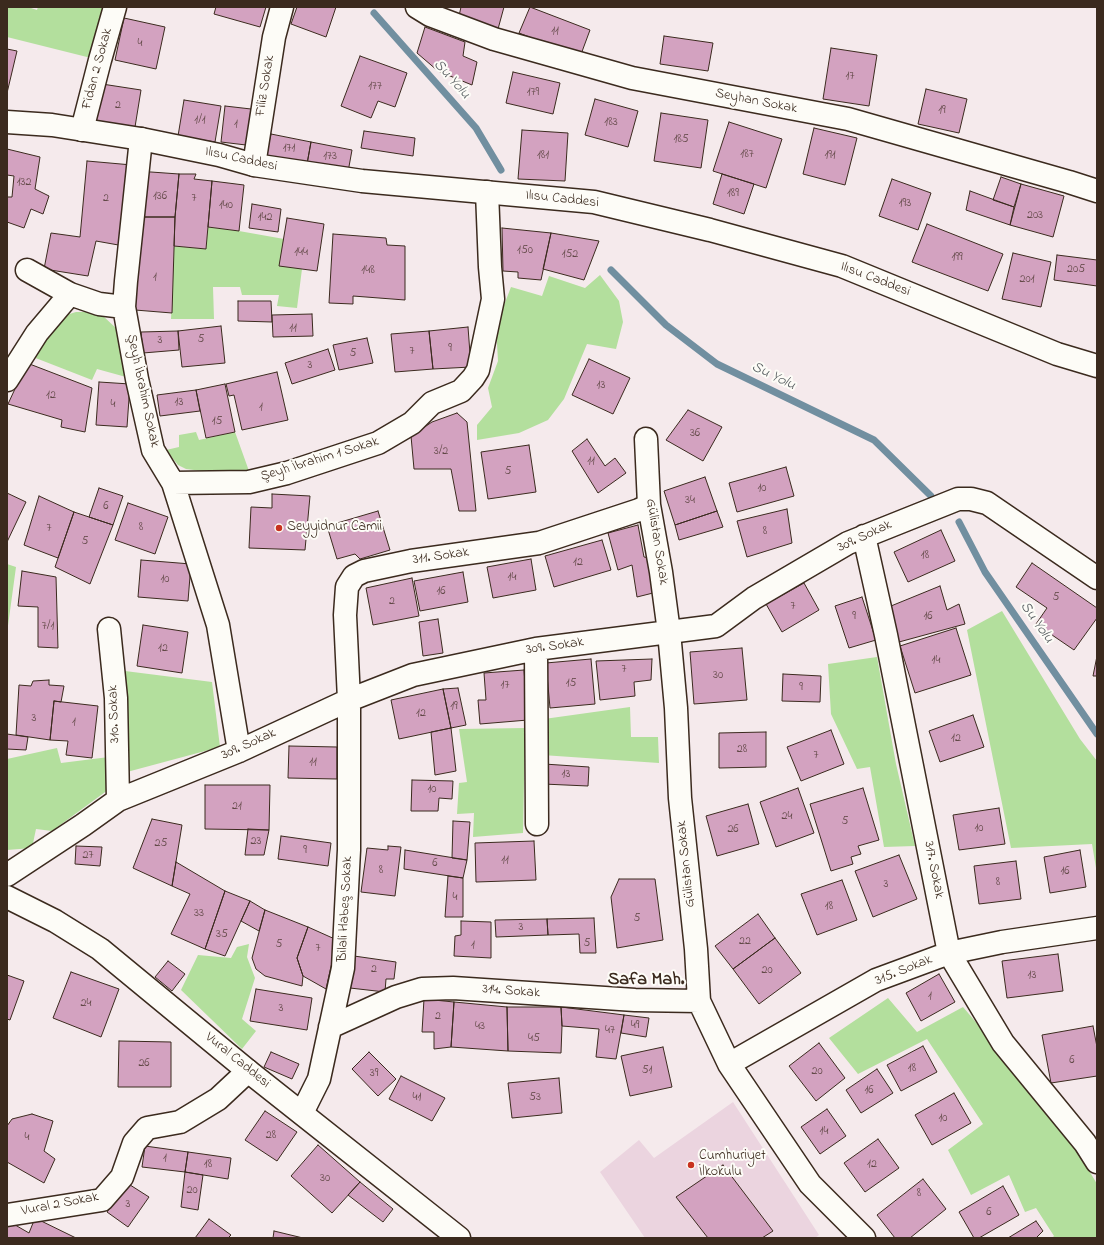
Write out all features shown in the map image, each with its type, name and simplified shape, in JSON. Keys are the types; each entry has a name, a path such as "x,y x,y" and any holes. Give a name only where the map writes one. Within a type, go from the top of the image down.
{"street":[{"name":"Fidan 2 Sokak","path":"82,130 115,7"},
{"name":"Filiz Sokak","path":"254,165 274,37 282,7"},
{"name":"Seyhan Sokak","path":"417,7 430,15 494,39 632,78 848,119 1097,191"},
{"name":"Ilısu Caddesi","path":"7,122 52,125 141,139 219,155 254,165 362,181 594,202 710,230 842,266 1057,354 1097,366"},
{"name":"Şeyh İbrahim Sokak","path":"141,139 124,307 137,379 153,450 173,482 218,625 238,751"},
{"name":"Şeyh İbrahim 1 Sokak","path":"173,482 249,482 287,474 378,444 412,423 432,403 461,390 473,378 478,370 493,299 490,267 487,192"},
{"path":"27,270 70,294 99,304 124,307"},
{"path":"7,380 37,333 70,294"},
{"name":"Gülistan Sokak","path":"646,439 649,505 661,572 669,632 676,708 680,798 696,949 699,1001 729,1064 810,1184 864,1238"},
{"name":"309. Sokak","path":"7,875 118,800 238,751 349,700 412,675 536,649 716,626 754,598 848,543 958,499 971,499 987,503 1097,578"},
{"name":"311. Sokak","path":"349,700 346,615 347,587 354,576 364,571 411,561 539,543 639,510 649,505"},
{"name":"317. Sokak","path":"864,536 886,635 949,953 1003,1043 1086,1143 1097,1162"},
{"name":"310. Sokak","path":"109,629 116,698 118,800"},
{"path":"536,649 537,824"},
{"name":"Bilali Habeş Sokak","path":"302,1113 319,1079 343,960 349,850 349,700"},
{"name":"Vural Caddesi","path":"7,897 55,921 100,949 248,1071 459,1238"},
{"name":"315. Sokak","path":"729,1064 876,980 949,953 1002,942 1097,928"},
{"name":"314. Sokak","path":"330,1027 396,997 422,989 453,988 634,1000 699,1001"},
{"name":"Vural 2 Sokak","path":"7,1215 102,1200 122,1177 134,1143 147,1128 180,1122 218,1099 248,1071"}],"shaded area":[{"name":"Cumhuriyet İlkokulu","path":"733,1102 819,1235 815,1238 645,1238 600,1172 639,1140 654,1158"}],"green space":[{"path":"7,7 28,7 37,10 38,7 107,7 91,58 7,37"},
{"path":"208,227 284,239 302,269 297,308 277,306 279,295 242,295 240,287 213,287 214,319 171,319 174,246 206,249"},
{"path":"600,275 619,301 623,322 616,349 587,344 564,399 548,420 519,433 477,440 477,425 492,407 488,388 498,361 496,326 511,287 542,296 549,276 585,288"},
{"path":"76,312 102,315 118,330 126,377 97,369 92,380 33,357 63,316"},
{"path":"196,432 199,440 235,432 249,471 225,474 186,469 178,465 166,450 179,447 179,435"},
{"path":"7,564 16,567 7,633"},
{"path":"1002,611 1080,739 1097,761 1097,874 1092,844 1011,848 967,630"},
{"path":"877,657 896,764 915,846 884,847 870,767 857,769 831,714 828,664"},
{"path":"125,671 212,682 220,747 127,772"},
{"path":"630,707 631,737 658,737 659,763 542,755 544,719"},
{"path":"525,728 523,833 473,837 474,813 457,814 459,783 467,782 459,729"},
{"path":"57,748 61,763 109,757 112,787 52,831 36,829 32,848 7,850 7,759"},
{"path":"249,944 247,957 255,978 242,1019 256,1031 242,1049 181,990 198,955 231,958 237,947"},
{"path":"888,998 917,1032 963,1007 1049,1112 1084,1162 1097,1184 1097,1238 1052,1238 1054,1236 1036,1208 1025,1212 1009,1175 971,1195 948,1150 983,1124 927,1039 858,1074 829,1038"}],"building":[{"path":"216,7 266,7 260,27 214,14"},
{"path":"297,7 336,7 326,37 291,24"},
{"path":"461,7 504,7 498,29 459,16"},
{"path":"530,7 590,30 580,57 519,33"},
{"path":"124,18 165,27 156,69 115,60"},
{"path":"425,27 465,42 463,56 477,62 472,85 438,71 417,53"},
{"path":"664,36 713,43 708,71 660,64"},
{"path":"831,48 877,55 869,106 823,99"},
{"path":"7,49 17,51 7,93"},
{"path":"360,56 407,73 395,107 378,101 371,118 341,106"},
{"path":"513,72 560,83 553,114 506,103"},
{"path":"102,84 141,90 135,127 96,121"},
{"path":"926,89 967,99 959,133 918,124"},
{"path":"595,99 638,111 628,147 585,135"},
{"path":"184,100 221,106 215,142 178,136"},
{"path":"225,106 251,109 246,145 221,142"},
{"path":"661,113 708,120 701,168 654,161"},
{"path":"729,122 782,139 766,188 713,171"},
{"path":"814,128 857,138 845,185 803,174"},
{"path":"522,130 568,133 565,181 518,179"},
{"path":"364,131 415,138 413,156 361,148"},
{"path":"271,134 311,142 307,164 266,156"},
{"path":"311,142 352,150 348,172 307,164"},
{"path":"7,149 40,157 35,189 49,196 43,214 31,209 24,228 7,222 7,197 12,197 14,176 7,175"},
{"path":"87,161 132,165 124,246 96,241 88,276 44,269 51,233 80,237"},
{"path":"146,172 179,174 175,217 141,217"},
{"path":"179,174 196,174 194,179 212,181 206,249 174,246"},
{"path":"722,174 754,184 744,214 713,204"},
{"path":"1001,177 1021,184 1014,207 993,200"},
{"path":"892,179 931,193 918,230 879,216"},
{"path":"212,181 244,185 239,231 208,227"},
{"path":"1021,184 1064,196 1053,237 1010,225"},
{"path":"970,191 1014,207 1010,225 966,210"},
{"path":"252,204 281,209 278,232 249,228"},
{"path":"141,217 175,217 172,313 135,310"},
{"path":"287,218 324,224 317,271 279,266"},
{"path":"927,224 1003,254 988,291 912,262"},
{"path":"502,228 551,233 541,280 518,278 518,272 503,271"},
{"path":"551,233 599,241 584,280 543,269"},
{"path":"333,234 386,238 387,245 405,246 405,300 353,296 353,304 329,303"},
{"path":"1013,253 1051,262 1041,307 1002,299"},
{"path":"1057,255 1097,260 1097,286 1054,280"},
{"path":"238,301 271,301 272,322 238,321"},
{"path":"312,314 313,336 273,337 272,315"},
{"path":"221,326 225,363 182,367 178,331"},
{"path":"468,327 471,367 433,369 429,331"},
{"path":"178,331 179,350 143,353 141,332"},
{"path":"429,331 433,369 395,372 391,334"},
{"path":"367,338 373,363 339,370 333,345"},
{"path":"328,349 335,370 292,384 285,363"},
{"path":"589,359 630,378 613,414 572,395"},
{"path":"27,363 92,388 85,432 61,427 62,420 8,404"},
{"path":"277,372 288,420 242,430 234,395 229,396 226,384"},
{"path":"99,382 130,384 127,427 96,425"},
{"path":"225,384 235,432 206,438 196,390"},
{"path":"196,390 200,411 160,416 157,395"},
{"path":"688,410 722,427 703,461 666,440"},
{"path":"457,413 467,422 476,511 459,511 451,469 414,469 411,436 432,422"},
{"path":"587,439 605,466 615,458 626,473 598,493 572,451"},
{"path":"529,445 536,492 488,499 481,452"},
{"path":"786,467 794,496 737,512 729,483"},
{"path":"705,477 717,511 675,525 664,491"},
{"path":"99,488 123,496 113,525 89,517"},
{"path":"7,493 26,502 7,542"},
{"name":"Seyyidnur Camii","path":"272,494 310,496 305,550 249,548 251,507 272,508"},
{"path":"39,496 74,512 58,558 24,545"},
{"path":"128,503 168,517 155,554 115,540"},
{"path":"787,509 792,543 747,557 737,521"},
{"path":"378,511 390,550 360,559 355,554 337,559 327,526"},
{"path":"717,511 723,527 679,540 675,525"},
{"path":"74,512 113,525 90,584 55,567"},
{"path":"638,525 644,557 650,558 653,593 637,597 632,565 618,570 608,533"},
{"path":"941,530 955,561 908,582 894,552"},
{"path":"602,540 611,570 554,587 545,556"},
{"path":"531,559 536,590 493,598 487,567"},
{"path":"141,560 191,564 188,601 138,597"},
{"path":"1032,563 1097,608 1097,618 1074,650 1036,624 1047,608 1016,587"},
{"path":"22,571 56,577 58,648 38,647 38,607 18,606"},
{"path":"463,572 468,602 420,611 414,581"},
{"path":"412,578 419,616 373,625 366,588"},
{"path":"804,583 819,610 782,632 766,604"},
{"path":"940,586 947,610 959,604 965,624 899,642 891,606"},
{"path":"862,597 876,640 849,648 835,606"},
{"path":"438,619 443,653 423,656 419,622"},
{"path":"143,625 188,632 182,673 137,666"},
{"path":"956,628 971,675 915,693 900,646"},
{"path":"742,648 747,700 694,704 690,652"},
{"path":"1097,656 1097,676 1093,676"},
{"path":"591,659 595,704 550,708 546,663"},
{"path":"652,659 651,680 634,682 635,696 600,700 596,661"},
{"path":"524,670 528,720 480,724 478,700 486,700 484,673"},
{"path":"783,674 821,676 820,702 782,701"},
{"path":"49,680 49,685 64,686 61,702 54,701 50,740 16,735 19,685 31,686 33,681"},
{"path":"458,688 466,725 451,728 443,689"},
{"path":"443,689 451,728 399,739 391,700"},
{"path":"54,701 98,706 92,758 66,755 68,741 50,740"},
{"path":"973,715 984,747 940,762 929,731"},
{"path":"451,728 456,771 435,775 431,732"},
{"path":"831,730 844,764 801,781 787,747"},
{"path":"766,732 766,767 719,768 719,733"},
{"path":"7,734 28,737 26,750 7,749"},
{"path":"289,746 337,747 337,779 288,778"},
{"path":"544,764 589,767 588,786 543,784"},
{"path":"412,780 453,781 452,799 439,798 438,811 411,811"},
{"path":"205,785 270,785 269,830 205,829"},
{"path":"798,788 814,833 776,847 760,802"},
{"path":"863,788 879,840 858,846 861,854 851,857 853,864 831,871 810,804"},
{"path":"748,804 759,844 717,856 706,816"},
{"path":"999,808 1005,844 959,850 953,815"},
{"path":"152,819 182,825 172,886 133,868"},
{"path":"453,821 470,822 467,860 452,858"},
{"path":"248,829 269,830 264,855 245,855"},
{"path":"281,836 331,843 328,866 278,859"},
{"path":"534,841 536,880 476,882 475,843"},
{"path":"76,846 102,847 100,866 75,864"},
{"path":"388,846 401,847 395,896 361,892 367,848 388,850"},
{"path":"405,850 467,860 463,878 404,869"},
{"path":"1080,850 1086,887 1050,893 1044,857"},
{"path":"899,855 917,899 873,917 855,871"},
{"path":"1016,861 1021,899 979,904 974,866"},
{"path":"176,862 225,891 205,949 171,934 190,894 172,886"},
{"path":"448,876 463,878 463,917 445,917"},
{"path":"619,879 655,879 663,940 617,948 611,897"},
{"path":"842,880 857,920 817,935 801,894"},
{"path":"225,891 250,901 225,956 205,949"},
{"path":"250,901 265,910 259,931 241,921"},
{"path":"265,910 308,927 297,958 303,976 302,986 265,976 256,969 252,958"},
{"path":"758,914 775,938 733,969 715,946"},
{"path":"594,918 596,953 580,953 579,934 548,935 547,919"},
{"path":"547,919 548,935 496,937 495,920"},
{"path":"461,921 491,922 491,958 454,956 455,936 461,935"},
{"path":"308,927 337,940 326,989 303,976 297,958"},
{"path":"775,938 801,973 759,1004 733,969"},
{"path":"1058,954 1063,991 1007,998 1002,961"},
{"path":"354,956 396,962 394,979 386,979 385,992 350,988"},
{"path":"168,961 185,974 172,991 155,977"},
{"path":"71,972 119,989 101,1037 53,1018"},
{"path":"939,974 955,1002 921,1021 906,993"},
{"path":"7,975 24,981 10,1020 7,1019"},
{"path":"256,989 312,998 307,1030 250,1021"},
{"path":"424,999 454,1002 451,1047 434,1049 434,1032 422,1032"},
{"path":"454,1002 507,1007 508,1051 451,1047"},
{"path":"507,1007 561,1007 561,1053 508,1051"},
{"path":"561,1007 624,1015 616,1059 596,1057 599,1029 562,1026"},
{"path":"624,1015 649,1018 646,1037 621,1033"},
{"path":"1093,1026 1097,1047 1097,1076 1051,1083 1042,1035"},
{"path":"119,1041 171,1042 171,1087 118,1087"},
{"path":"819,1043 845,1078 816,1101 789,1066"},
{"path":"923,1046 937,1072 901,1091 887,1065"},
{"path":"663,1047 672,1087 630,1096 621,1056"},
{"path":"271,1052 299,1064 292,1079 264,1067"},
{"path":"369,1052 396,1079 378,1096 352,1069"},
{"path":"877,1069 893,1093 861,1113 846,1090"},
{"path":"401,1076 445,1098 432,1121 389,1099"},
{"path":"559,1078 562,1113 512,1118 508,1083"},
{"path":"954,1093 971,1123 932,1145 915,1115"},
{"path":"827,1109 846,1136 820,1154 801,1127"},
{"path":"265,1111 297,1132 277,1161 245,1140"},
{"path":"32,1114 53,1121 44,1151 55,1159 44,1183 7,1162 7,1126 12,1119"},
{"path":"878,1139 899,1168 865,1192 844,1163"},
{"path":"318,1145 360,1182 332,1213 291,1176"},
{"path":"145,1146 188,1152 185,1172 142,1167"},
{"path":"188,1152 231,1158 228,1179 185,1172"},
{"path":"723,1165 773,1231 762,1238 708,1238 676,1197"},
{"path":"185,1172 203,1175 198,1210 181,1207"},
{"path":"923,1179 946,1209 910,1238 895,1238 877,1215"},
{"path":"360,1182 393,1209 383,1222 348,1195"},
{"path":"127,1183 149,1197 128,1227 107,1212"},
{"path":"1003,1186 1019,1215 979,1238 974,1238 959,1212"},
{"path":"35,1218 76,1238 7,1238 7,1226 10,1222 29,1233"},
{"path":"209,1219 231,1235 228,1238 195,1238"},
{"path":"1036,1221 1043,1231 1037,1237 1038,1238 1008,1238"},
{"path":"274,1231 303,1238 273,1238"}],"waterway":[{"name":"Su Yolu","path":"374,13 476,128 501,170"},
{"name":"Su Yolu","path":"611,270 666,325 717,364 874,440 931,496"},
{"name":"Su Yolu","path":"959,522 985,572 1097,734"}],"place":[{"name":"Seyyidnur Camii","path":"279,528"},
{"name":"Cumhuriyet İlkokulu","path":"691,1165"}],"district":[{"name":"Safa Mah.","path":"646,981"}]}
